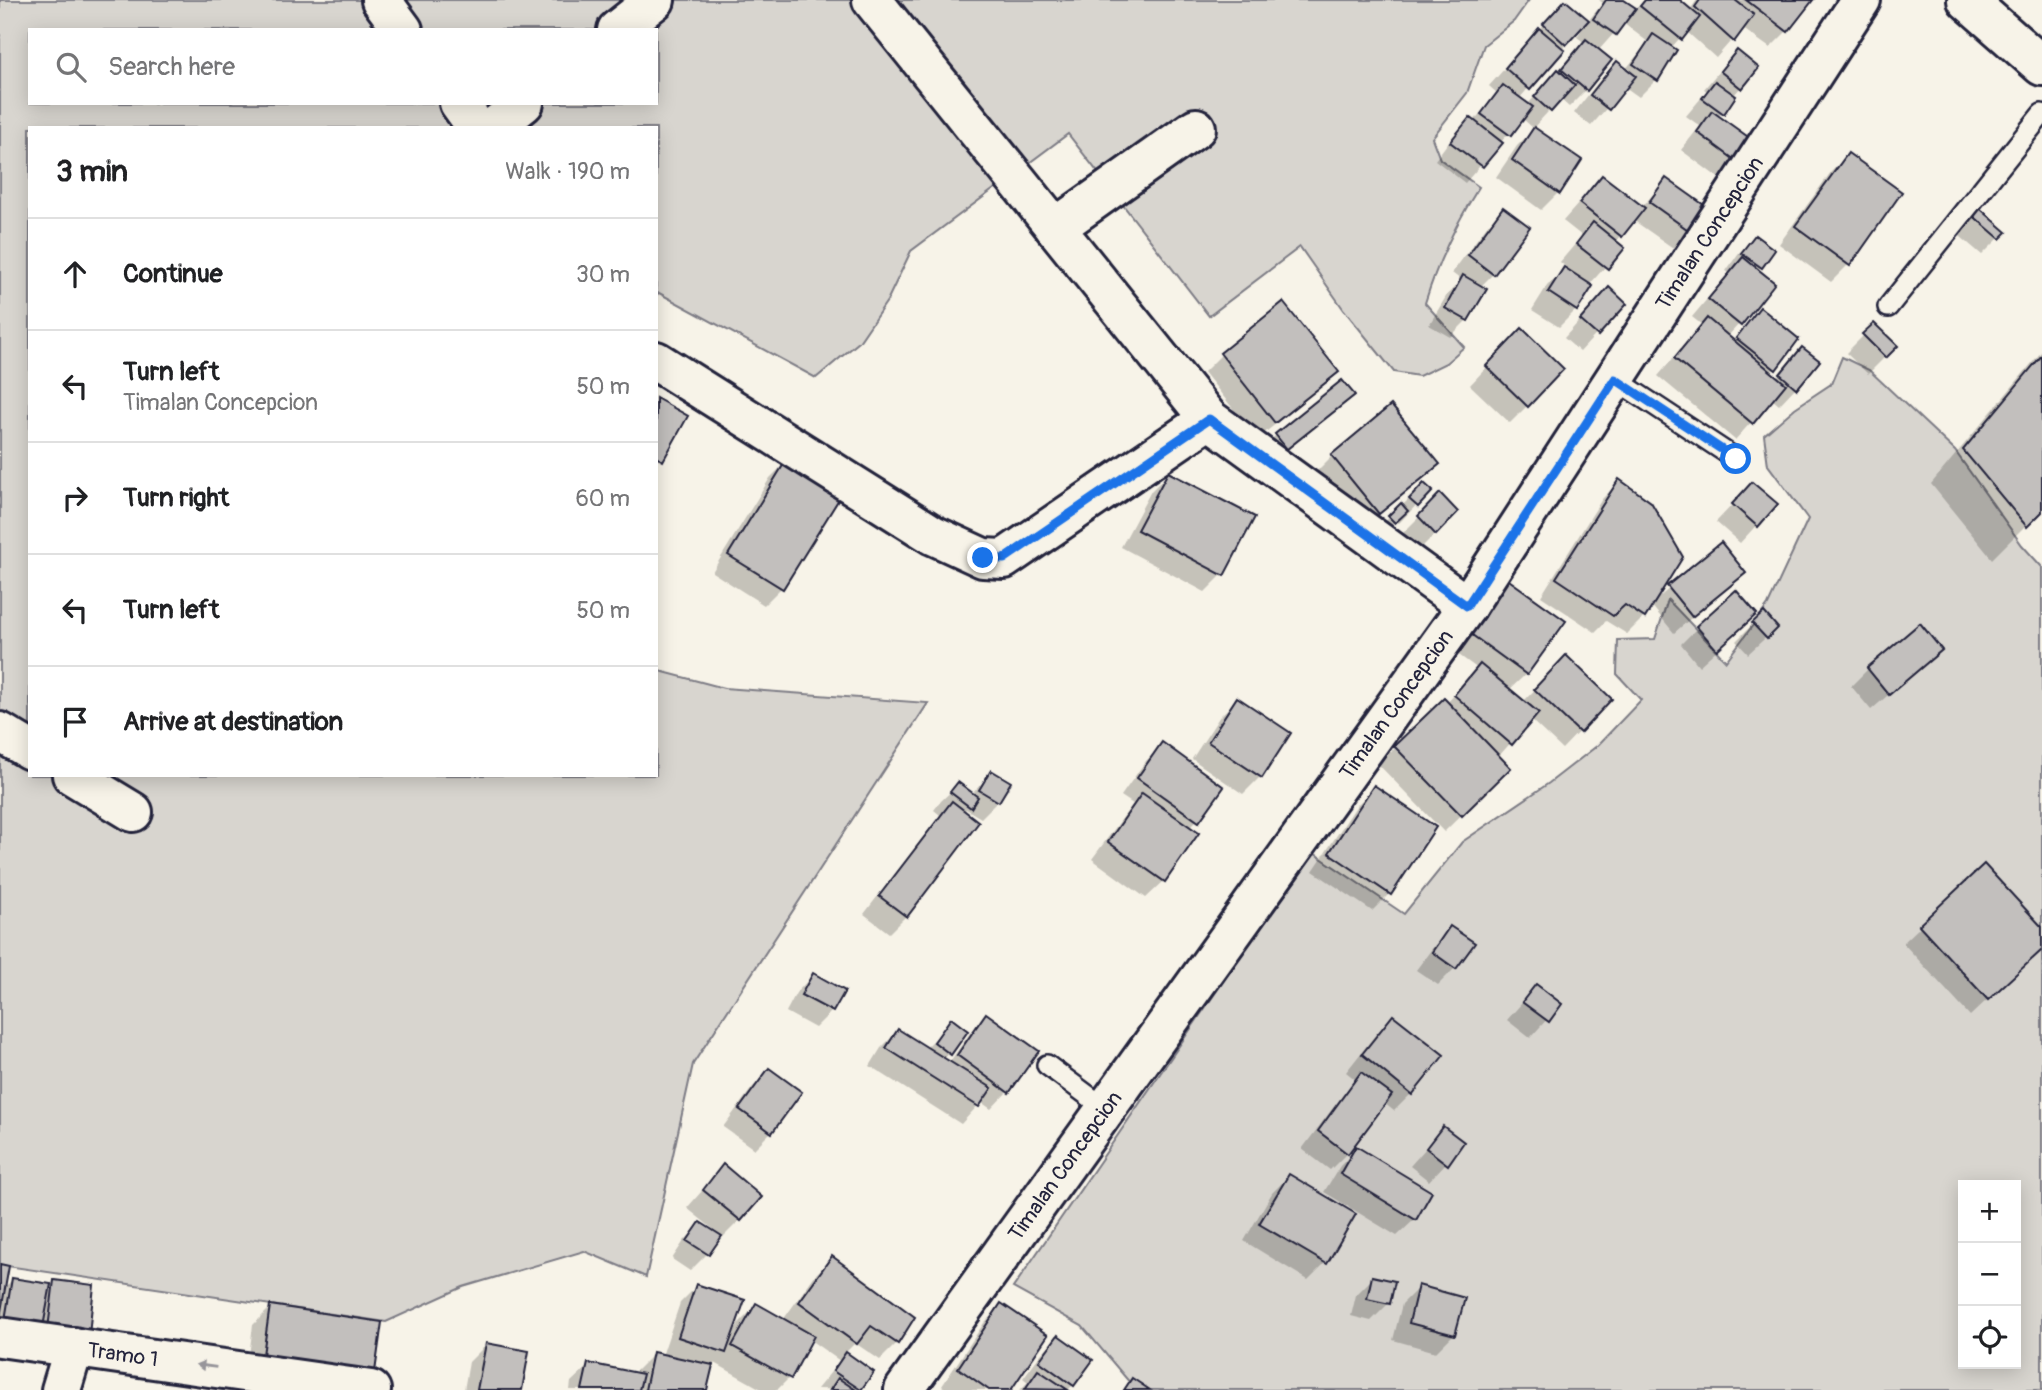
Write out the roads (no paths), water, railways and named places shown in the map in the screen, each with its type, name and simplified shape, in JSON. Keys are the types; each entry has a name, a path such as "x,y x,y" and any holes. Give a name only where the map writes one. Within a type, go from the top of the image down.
{"street":[{"path":"381,0 402,28"},
{"path":"620,28 655,0"},
{"path":"872,0 1209,419 1467,606"},
{"name":"Timalan Concepcion","path":"904,1390 1467,606 1861,0"},
{"path":"1967,0 2042,66"},
{"path":"460,105 475,126"},
{"path":"495,126 522,105"},
{"path":"1055,228 1196,128"},
{"path":"658,362 933,535 983,558 1004,559 1209,419"},
{"path":"0,732 28,749"},
{"path":"75,777 134,812"},
{"name":"Tramo 1","path":"0,1337 371,1390"},
{"path":"61,1390 74,1347"}],"lane":[{"path":"1888,307 2042,114"},
{"path":"1615,379 1736,459"},
{"path":"1047,1065 1106,1109"}]}
